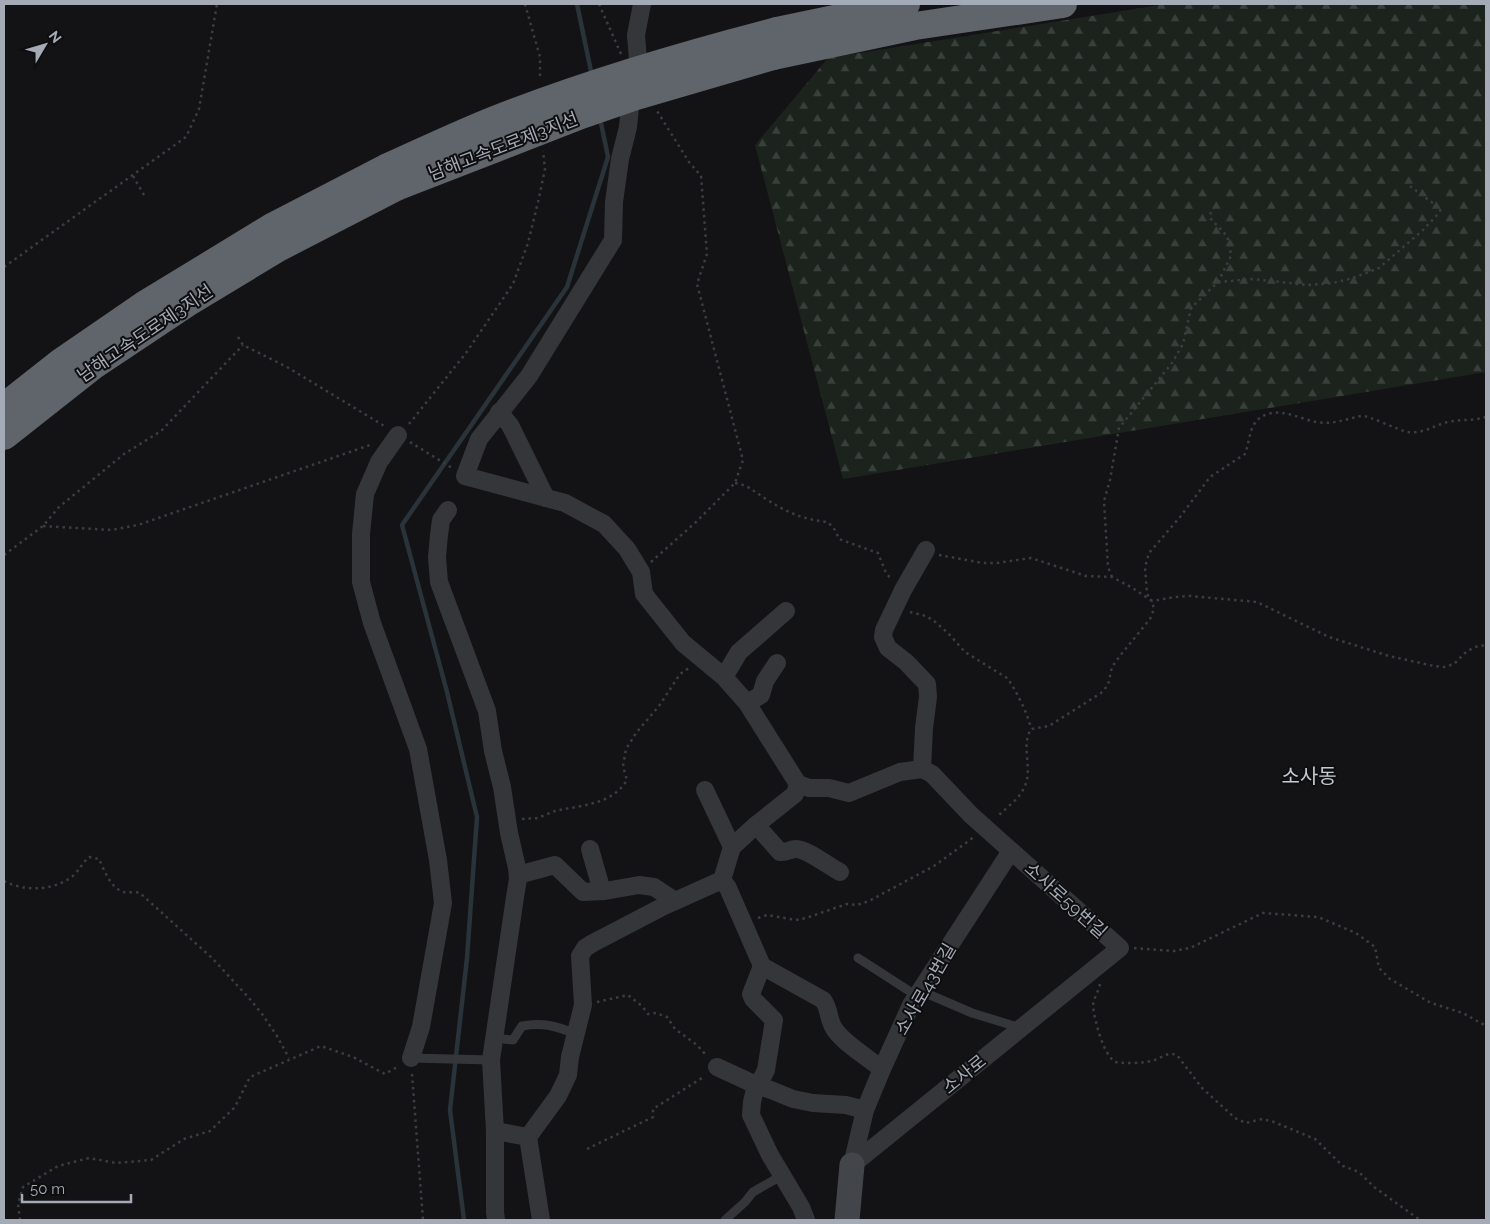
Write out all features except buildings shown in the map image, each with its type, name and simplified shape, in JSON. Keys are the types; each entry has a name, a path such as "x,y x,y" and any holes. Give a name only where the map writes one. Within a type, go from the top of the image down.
{"highway":[{"name":"남해고속도로제3지선","path":"775,43 906,4"},
{"name":"남해고속도로제3지선","path":"4,436 94,365 187,303 392,177 502,117 611,78 685,55 915,26 1063,4"},
{"name":"남해고속도로제3지선","path":"4,407 61,362 144,305 272,227 392,177"}],"street":[{"path":"642,4 636,35 640,85 630,107 628,127 620,159 614,202 613,240 529,376 479,439 465,476 565,503 604,524 627,549 641,572 644,594 683,644 724,677 747,703 798,784 809,788 829,788 849,793 900,772 922,769 928,697 927,684 906,662 888,648 883,636 900,597 926,550"},
{"path":"499,412 510,425 546,498"},
{"path":"402,437 379,462 365,494 361,534 361,582 372,623 418,749 438,860 443,903 421,1027 411,1058"},
{"path":"448,510 441,520 438,535 439,582 487,711 518,875 491,1060 495,1132 496,1220"},
{"path":"724,677 739,652 786,611"},
{"path":"747,703 761,695 765,681 777,663"},
{"name":"소사로59번길","path":"922,769 932,774 986,829 1120,948"},
{"path":"541,1220 528,1137 558,1096 568,1075 570,1057 583,1005 580,956 585,948 675,901 722,880 732,847 795,794 798,784"},
{"path":"705,790 732,847"},
{"path":"756,825 780,852 786,853 794,849 802,850 840,872"},
{"path":"590,849 602,892"},
{"name":"소사로43번길","path":"852,1165 865,1110 911,1005 1011,851"},
{"path":"518,875 555,865 583,892 602,892 639,885 654,887 675,901"},
{"path":"722,880 728,888 762,966 823,1000 827,1005 833,1028 839,1035 882,1069"},
{"name":"소사로","path":"852,1165 1120,948"},
{"path":"762,966 751,994 753,999 774,1020 766,1070 756,1085 751,1115 770,1155 801,1207 806,1220"},
{"path":"717,1067 793,1099 813,1103 846,1105 865,1110"},
{"path":"495,1132 528,1137"},
{"path":"847,1220 852,1165"}],"lane":[{"path":"858,958 919,993 972,1013 1021,1028"},
{"path":"494,1038 513,1040 522,1026 537,1023 558,1026 576,1034"},
{"path":"411,1058 491,1060"},
{"path":"725,1220 753,1192 783,1175"}],"path":[{"path":"4,267 186,137 199,109 217,4"},
{"path":"525,4 540,57 540,81"},
{"path":"599,4 621,54"},
{"path":"640,85 689,162 701,176 707,254 697,284 743,460 735,483 696,522 664,549 641,572"},
{"path":"43,526 111,530 138,525 402,437 411,422 466,353 513,284 528,243 545,169 542,142"},
{"path":"133,176 144,195"},
{"path":"1218,282 1253,279 1307,284 1333,283 1379,268 1423,230 1441,209 1408,184"},
{"path":"1112,577 1108,567 1104,501 1110,480 1119,428 1134,407 1167,369 1183,344 1191,308 1218,282 1231,256 1227,236 1210,218 1212,210"},
{"path":"238,337 244,345 295,372 465,476"},
{"path":"4,555 43,526 59,507 124,454 161,431 244,345"},
{"path":"743,924 767,915 796,920 847,904 857,905 869,901 934,866 986,829 1024,788 1029,766 1025,748 1026,736 1031,729 1049,726 1101,692 1108,685 1112,667 1150,619 1154,609 1152,601 1147,594 1145,566 1149,553 1180,517 1210,477 1245,454 1251,426 1255,421 1268,413 1297,416 1316,422 1341,422 1362,416 1406,432 1423,432 1450,422 1486,417"},
{"path":"735,483 748,486 792,515 828,522 835,530 839,539 878,553 886,573 909,611 926,616 934,621 965,652 1006,678 1026,714 1031,729"},
{"path":"926,550 949,558 983,563 1031,558 1086,576 1112,577 1152,601 1175,596 1190,596 1257,602 1330,637 1380,654 1434,666 1444,667 1454,664 1466,652 1475,647 1486,646"},
{"path":"507,820 535,819 556,811 595,804 614,794 624,786 627,780 623,766 626,749 636,733 659,706 680,674 704,660"},
{"path":"4,881 22,888 33,889 62,882 74,875 90,857 99,859 110,880 117,888 124,892 133,891 140,893 212,958 262,1014 277,1036 289,1059"},
{"path":"1120,948 1174,951 1190,948 1263,913 1318,916 1356,933 1375,947 1379,968 1390,979 1431,1003 1463,1013 1486,1026"},
{"path":"1105,960 1093,1008 1103,1044 1111,1059 1127,1063 1152,1061 1168,1054 1177,1055 1202,1088 1235,1118 1246,1123 1262,1119 1274,1122 1315,1139 1343,1166 1359,1172 1374,1187 1420,1220"},
{"path":"583,1005 628,995 642,1006 648,1014 656,1013 667,1017 675,1029 697,1045 717,1067 694,1084 653,1109 653,1116 588,1149"},
{"path":"20,1220 18,1204 23,1188 58,1166 89,1158 116,1163 151,1160 184,1139 210,1131 235,1107 250,1077 321,1046 352,1057 385,1074 411,1058 423,1220"}],"green space":[{"path":"1166,4 1486,4 1486,372 843,479 755,145 828,58"}],"waterway":[{"path":"577,4 592,76"},
{"path":"464,1220 450,1110 467,958 477,817 447,692 402,525 567,287 608,157 600,118"}],"district":[{"name":"소사동","path":"1309,776"}]}
